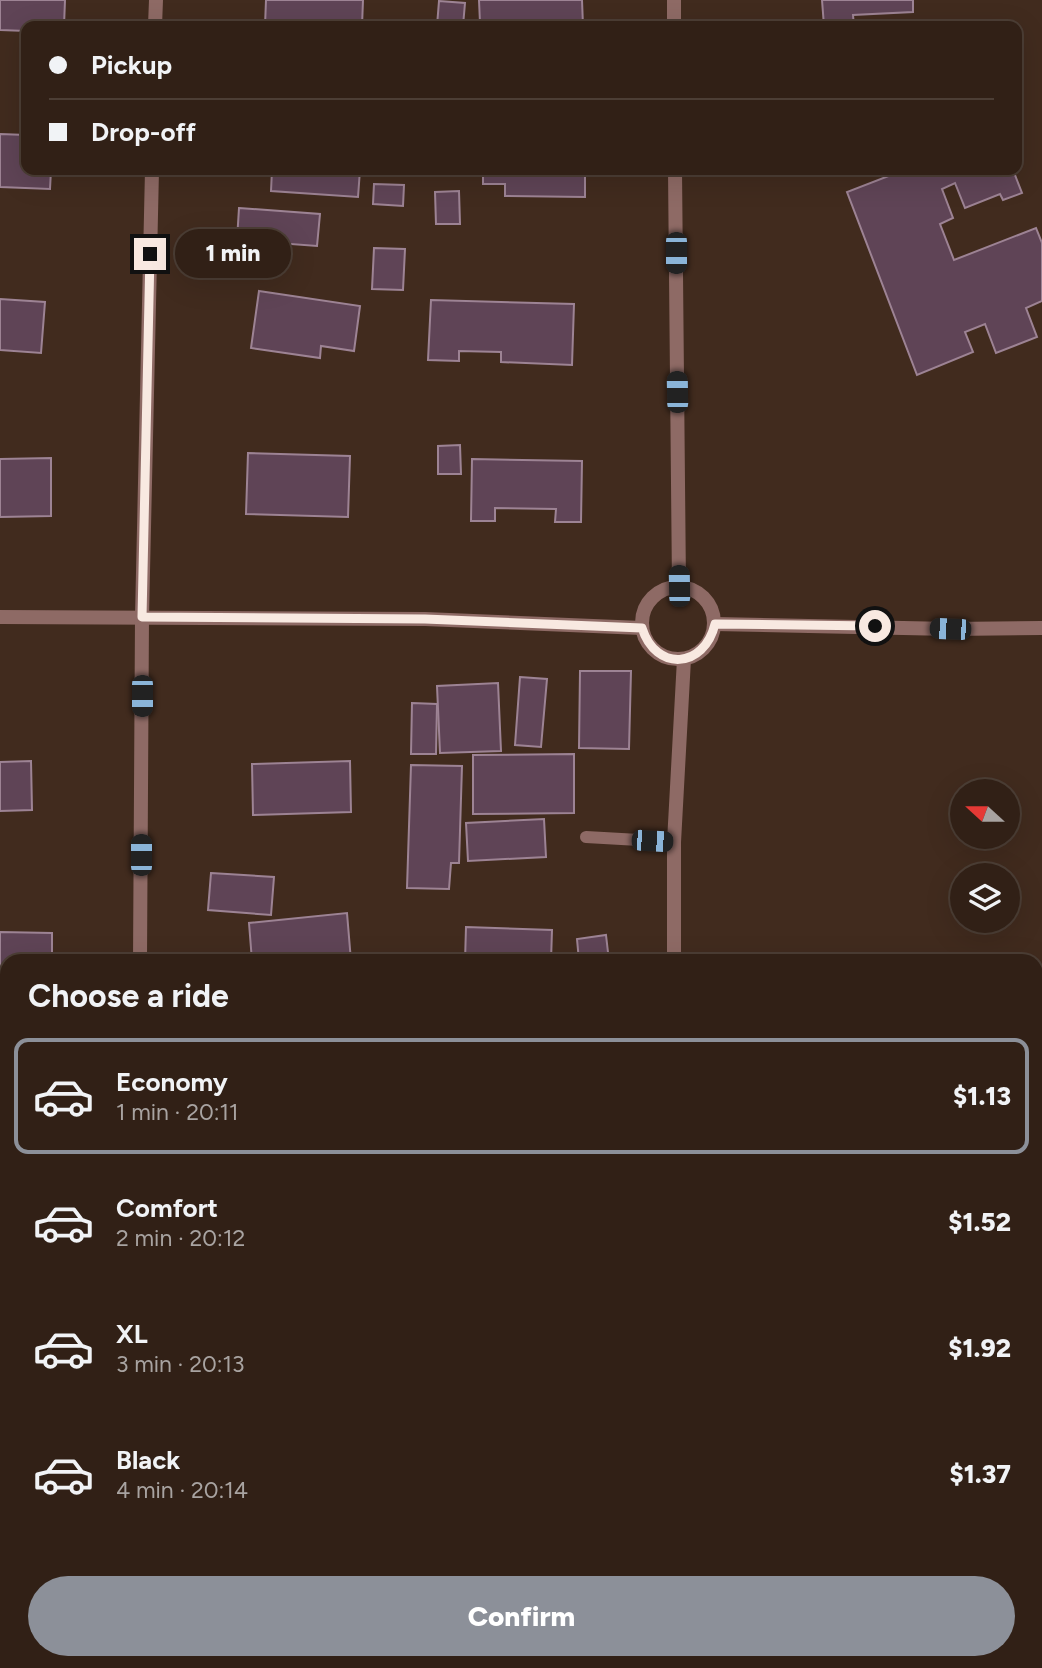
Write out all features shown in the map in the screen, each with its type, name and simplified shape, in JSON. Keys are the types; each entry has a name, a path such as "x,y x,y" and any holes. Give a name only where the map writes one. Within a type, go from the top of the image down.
{"street":[{"path":"155,21 156,0"},
{"path":"674,0 674,21"},
{"path":"140,954 142,617 152,175"},
{"path":"675,175 679,586"},
{"path":"679,586 693,589 705,598 713,610 715,624 712,638 695,656 670,659 656,653 646,642 642,628 643,615 647,603 656,594 679,586"},
{"path":"0,617 425,619 642,628"},
{"path":"715,624 950,629 1042,628"},
{"path":"674,954 674,842 684,659"}],"lane":[{"path":"586,837 674,842"}],"building":[{"path":"0,0 65,0 64,21 21,21 21,31 0,30"},
{"path":"266,0 363,0 362,21 265,21"},
{"path":"479,0 582,0 583,21 480,21"},
{"path":"822,0 913,0 913,12 853,15 854,21 824,21"},
{"path":"439,1 465,3 463,21 437,21"},
{"path":"0,134 21,135 21,175 51,175 50,189 0,187"},
{"path":"272,175 360,175 358,197 271,191"},
{"path":"483,175 585,175 585,197 505,196 505,184 483,184"},
{"path":"891,175 1015,175 1022,193 1003,200 1000,194 965,208 955,183 942,189 953,218 940,224 954,260 1036,228 1042,243 1042,301 1026,308 1037,337 996,353 985,324 965,332 973,352 917,375 847,192"},
{"path":"374,184 404,185 403,206 373,204"},
{"path":"459,191 460,224 436,224 435,192"},
{"path":"239,208 320,214 317,246 237,240"},
{"path":"374,248 405,249 403,290 372,289"},
{"path":"259,291 360,306 354,351 321,346 320,358 251,348"},
{"path":"0,299 45,302 41,353 0,350"},
{"path":"431,300 574,304 572,365 501,362 501,352 459,351 459,361 428,360"},
{"path":"460,445 461,474 438,474 438,446"},
{"path":"248,453 350,456 348,517 246,514"},
{"path":"51,458 51,516 0,517 0,459"},
{"path":"472,459 582,461 581,522 555,522 556,509 495,508 495,521 471,521"},
{"path":"580,671 631,671 629,749 579,748"},
{"path":"520,677 547,679 541,747 515,745"},
{"path":"498,683 501,751 440,753 437,686"},
{"path":"412,703 437,704 436,754 411,754"},
{"path":"574,754 574,813 473,814 473,755"},
{"path":"31,761 32,810 0,811 0,762"},
{"path":"350,761 351,812 253,815 252,764"},
{"path":"411,765 462,766 459,863 451,863 449,889 407,888"},
{"path":"544,819 546,857 468,861 466,823"},
{"path":"211,873 274,877 271,915 208,910"},
{"path":"347,913 350,954 251,954 249,923"},
{"path":"466,927 552,930 551,954 465,954"},
{"path":"0,932 52,933 52,954 0,954"},
{"path":"606,935 608,954 578,954 577,939"}],"route":[{"path":"150,254 142,617 425,619 642,628 646,642 656,653 670,659 695,656 712,638 715,624 875,626"}]}
